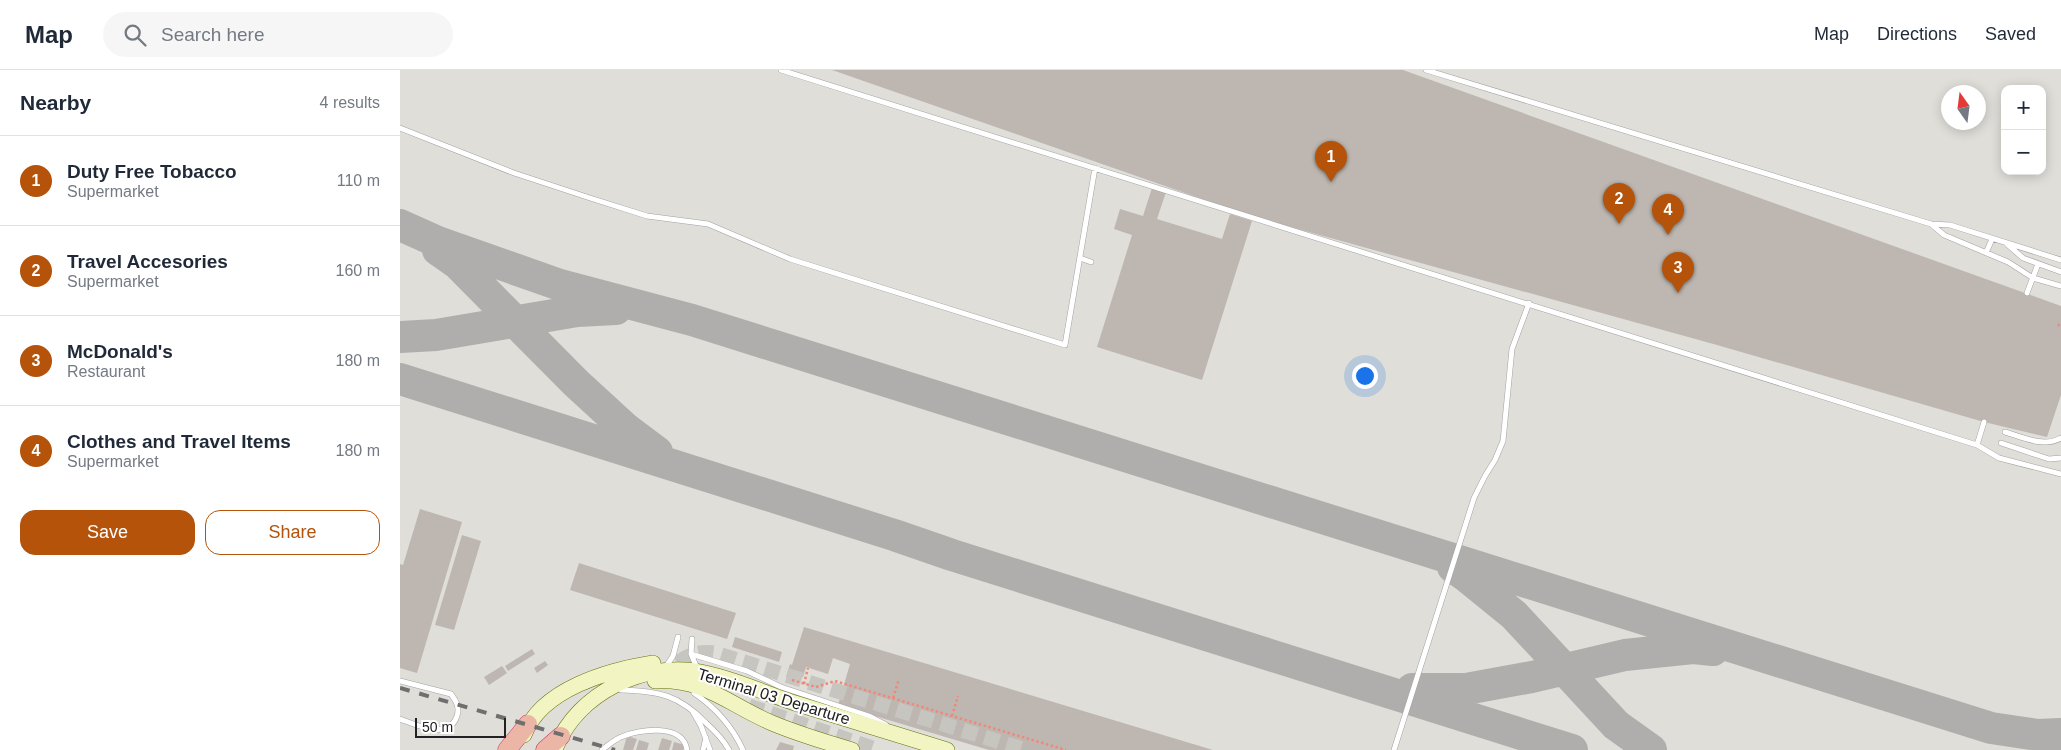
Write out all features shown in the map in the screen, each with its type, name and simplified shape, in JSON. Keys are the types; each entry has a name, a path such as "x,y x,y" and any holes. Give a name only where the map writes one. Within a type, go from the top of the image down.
{"highway":[{"path":"507,750 528,724"},
{"path":"545,750 558,743"}],"main road":[{"path":"518,750 528,724 542,709 583,682 609,672 655,670"},
{"name":"Terminal 03 Departure","path":"558,743 578,711 613,687 655,670 677,670 701,672 947,750"},
{"path":"578,711 621,690 652,681 668,680 700,686 771,723 852,750"}],"lane":[{"path":"781,70 1977,445 1999,458 2061,474"},
{"path":"1426,70 1931,224 1950,225 2060,258"},
{"path":"400,128 514,173 614,206 647,216 708,224 790,259 1066,346 1095,168"},
{"path":"1931,224 1944,235 2014,266 2033,278 2061,286"},
{"path":"1986,253 1992,239"},
{"path":"2006,243 2018,255 2061,272"},
{"path":"1080,258 1091,262"},
{"path":"2027,293 2038,264"},
{"path":"1394,750 1470,509 1503,442 1512,349 1529,304"},
{"path":"1977,445 1984,422"},
{"path":"2006,432 2048,443 2061,438"},
{"path":"2002,443 2049,459 2061,458"},
{"path":"655,670 673,656 678,637"},
{"path":"692,640 691,654 693,661 701,672"},
{"path":"691,654 747,671 780,687 869,716 878,720 895,734"},
{"path":"400,681 450,694 458,705 458,712 453,724 440,730 400,720"},
{"path":"621,690 658,693 673,697 687,704 717,733 729,750"},
{"path":"694,693 724,719 743,750"},
{"path":"687,704 698,720 710,750"},
{"path":"602,750 622,736 646,730 658,730 676,735 682,739 687,750"},
{"path":"703,750 706,738"}],"path":[{"path":"2058,326 2061,322"},
{"path":"804,684 808,668"},
{"path":"893,698 899,678"},
{"path":"789,679 816,687 835,681 1066,750"},
{"path":"952,716 958,696"}],"shaded area":[{"path":"400,70 2061,70 2061,750 400,750"}],"building":[{"path":"832,70 1403,70 2061,306 2061,395 2047,437 1984,422 1717,345 1251,216"},
{"path":"1152,188 1166,192 1157,219 1222,239 1230,214 1252,221 1202,380 1097,347 1132,235 1114,229 1120,209 1143,216"},
{"path":"420,509 462,522 417,673 400,668 400,564 403,565"},
{"path":"462,535 481,541 454,630 435,625"},
{"path":"579,563 736,613 727,639 570,590"},
{"path":"804,627 1213,750 989,750 838,705 850,664 833,658 828,674 806,667 803,677 795,674 794,679 786,677 790,664 792,665"},
{"path":"735,637 782,652 779,662 732,647"},
{"path":"532,649 535,654 508,671 505,666"},
{"path":"545,661 548,665 537,673 534,668"},
{"path":"502,666 507,673 489,685 484,677"},
{"path":"627,736 637,739 633,750 623,750"},
{"path":"662,738 672,741 669,750 658,750"},
{"path":"639,740 649,743 647,750 636,750"},
{"path":"674,742 685,745 683,750 672,750"},
{"path":"780,742 794,746 793,750 776,750"}],"taxiway":[{"path":"400,225 438,242 560,285 692,320 1991,728 2038,735 2061,734"},
{"path":"438,250 458,264 576,383 625,428 657,452"},
{"path":"400,337 436,335 577,311 616,309"},
{"path":"400,379 1572,750"},
{"path":"1453,567 1514,615 1616,725 1651,750"},
{"path":"1412,689 1466,689 1532,677 1625,655 1693,648 1713,650"}],"tunnel":[{"path":"678,663 686,657 695,654 704,652 715,653 1026,750"},
{"path":"749,706 878,750"}],"railway":[{"path":"400,688 615,750"}],"place":[{"name":"Duty Free Tobacco","path":"1331,182"},
{"name":"Travel Accesories","path":"1619,224"},
{"name":"Clothes and Travel Items","path":"1668,235"},
{"name":"McDonald's","path":"1678,293"}]}
